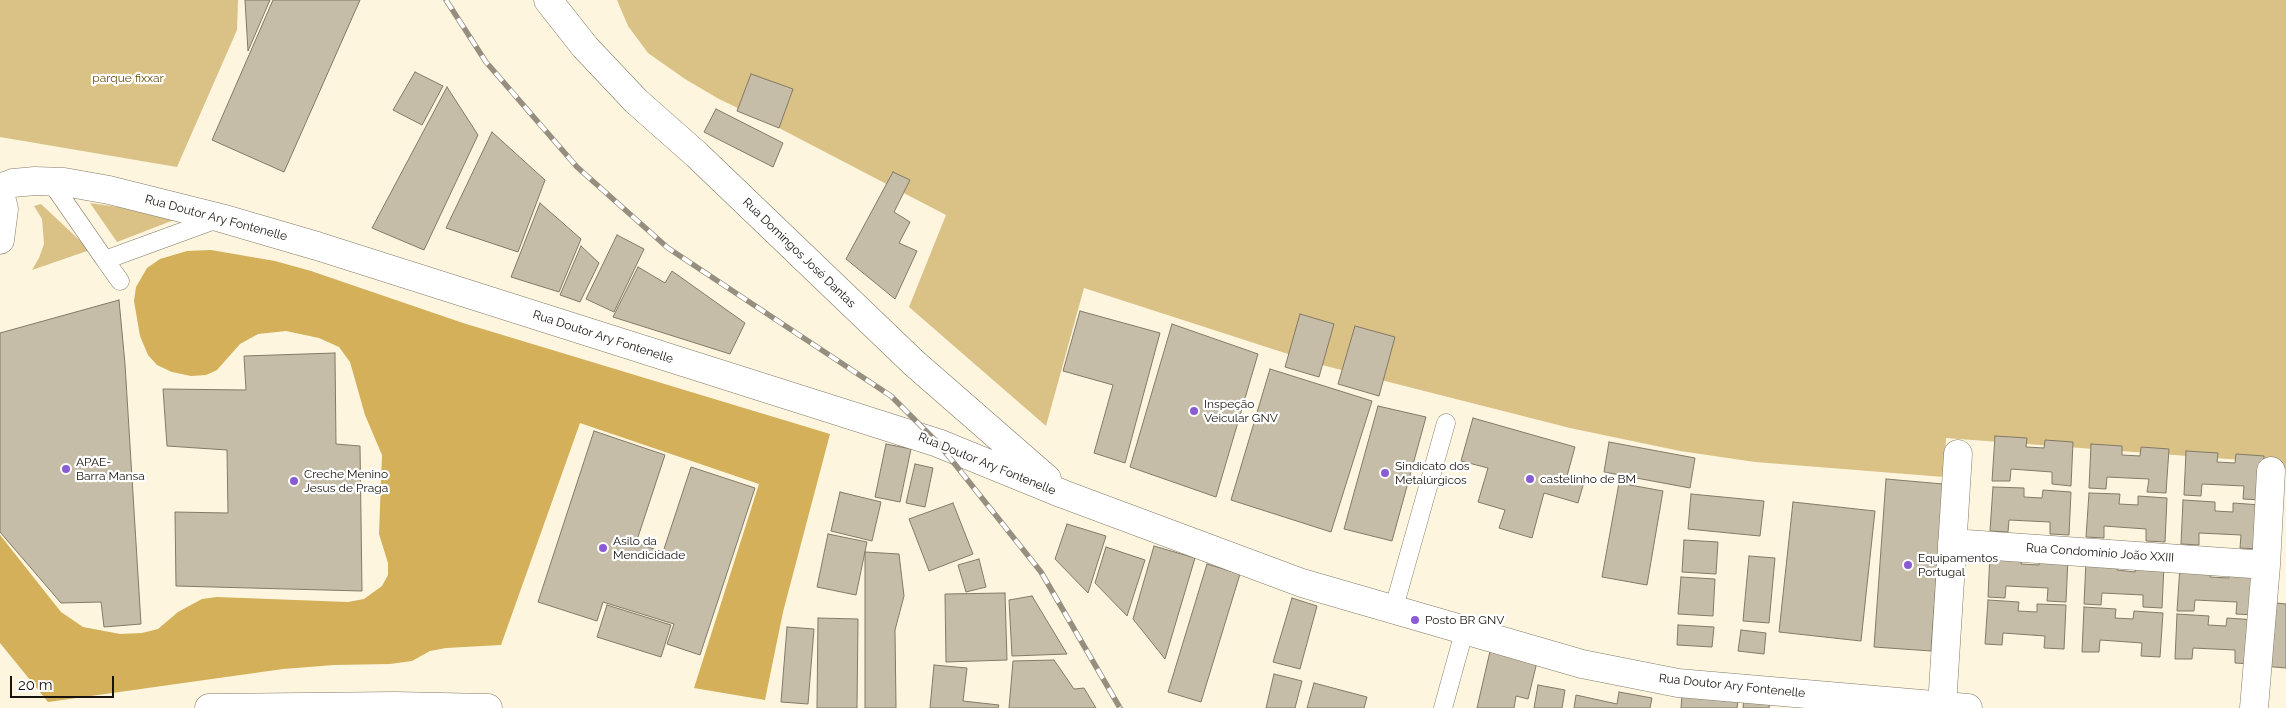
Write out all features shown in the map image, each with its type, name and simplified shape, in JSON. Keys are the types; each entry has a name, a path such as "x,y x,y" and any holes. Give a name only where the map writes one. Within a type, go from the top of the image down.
{"main road":[{"name":"Rua Domingos José Dantas","path":"548,0 585,47 636,101 697,155 914,363 1063,494"},
{"name":"Rua Doutor Ary Fontenelle","path":"3,184 52,182 109,190 221,218 923,438 1063,494 1302,583 1464,632 1582,664 1678,683 1889,705 1968,708"},
{"path":"0,240 4,209 3,184"},
{"path":"1942,706 1958,454"},
{"path":"2254,708 2266,565 2271,471"},
{"name":"Rua Condomínio João XXIII","path":"1952,544 2266,565"},
{"path":"208,708 395,706 488,708"}],"lane":[{"path":"52,182 120,281"},
{"path":"105,260 221,218"},
{"path":"1394,611 1446,423"},
{"path":"1443,708 1464,632"}],"green space":[{"name":"parque fixxar","path":"0,0 238,0 237,30 177,167 0,137"},
{"path":"617,0 2286,0 2286,469 2255,461 1946,438 1944,477 1755,462 1680,451 1570,428 1322,365 1084,288 1046,426 909,307 946,215 719,99 685,79 648,53 628,26"},
{"path":"90,203 118,207 174,220 117,242"},
{"path":"41,204 90,250 32,270 44,244 42,219 34,206"}],"shaded area":[{"path":"211,250 275,261 311,271 463,323 830,434 783,612 765,700 694,688 759,484 580,423 501,645 446,648 430,651 412,661 390,664 334,665 283,669 48,702 0,643 0,535 61,612 83,627 120,634 142,633 158,629 178,612 202,599 217,597 348,602 364,599 382,586 388,575 388,563 379,534 382,455 365,415 350,362 339,347 319,338 286,331 258,334 240,344 217,370 206,375 191,376 172,372 157,365 148,355 140,336 134,301 136,287 147,268 160,259 187,251"}],"building":[{"path":"245,0 270,0 248,51"},
{"path":"273,0 360,0 284,172 212,140"},
{"path":"415,72 443,86 422,125 393,110"},
{"path":"751,74 793,89 779,128 737,111"},
{"path":"447,87 478,135 424,250 372,228"},
{"path":"716,109 783,143 773,167 704,132"},
{"path":"492,132 545,180 518,252 446,228"},
{"path":"893,172 910,180 894,212 910,222 899,243 917,251 895,299 846,259"},
{"path":"540,203 581,239 559,292 511,277"},
{"path":"617,235 644,249 614,312 586,299"},
{"path":"581,246 599,263 580,302 560,295"},
{"path":"638,267 665,283 672,271 745,323 730,354 613,317"},
{"name":"APAE- Barra Mansa","path":"119,300 125,364 141,624 104,627 101,602 61,603 0,532 0,333"},
{"path":"1080,311 1160,333 1125,463 1094,453 1113,385 1063,371"},
{"path":"1300,314 1334,324 1319,377 1285,367"},
{"name":"Inspeção Veicular GNV","path":"1172,324 1258,354 1216,497 1130,467"},
{"path":"1355,326 1395,337 1379,396 1338,384"},
{"name":"Creche Menino Jesus de Praga","path":"335,353 336,444 360,446 362,591 176,586 175,512 228,513 227,450 167,446 163,389 246,390 244,356"},
{"path":"1270,369 1372,401 1331,532 1231,500"},
{"name":"Sindicato dos Metalúrgicos","path":"1378,406 1426,417 1392,541 1344,529"},
{"name":"castelinho de BM","path":"1473,418 1575,447 1567,476 1584,482 1578,503 1544,493 1532,538 1499,528 1505,510 1478,502 1488,468 1461,461"},
{"name":"Asilo da Mendicidade","path":"594,431 665,455 636,543 663,552 691,467 755,488 700,655 667,644 674,624 603,602 597,621 538,602"},
{"path":"1995,436 2027,438 2026,447 2044,448 2045,440 2073,442 2071,486 2052,484 2052,472 2011,469 2010,481 1992,481"},
{"path":"1609,442 1695,458 1690,488 1604,472"},
{"path":"886,444 911,449 900,502 875,497"},
{"path":"2091,444 2122,446 2122,455 2140,456 2141,447 2169,449 2166,493 2147,492 2149,479 2107,477 2106,489 2089,488"},
{"path":"2186,451 2218,453 2217,462 2235,463 2236,454 2264,456 2262,500 2243,499 2244,486 2202,484 2201,496 2184,495"},
{"path":"915,464 933,468 925,507 906,503"},
{"name":"Equipamentos Portugal","path":"1886,479 1943,484 1931,651 1874,647"},
{"path":"1619,483 1663,491 1647,585 1602,577"},
{"path":"1993,487 2024,488 2024,497 2042,498 2043,490 2071,492 2069,535 2050,534 2050,522 2009,520 2008,532 1990,531"},
{"path":"840,492 881,502 872,541 831,531"},
{"path":"2089,493 2120,494 2119,504 2138,505 2138,496 2167,498 2165,542 2146,541 2146,529 2104,526 2104,538 2086,537"},
{"path":"1691,494 1764,501 1760,536 1688,529"},
{"path":"2183,500 2215,502 2215,511 2233,512 2233,503 2261,505 2259,549 2240,548 2241,535 2199,533 2199,545 2181,544"},
{"path":"1793,502 1875,511 1861,641 1779,632"},
{"path":"953,503 973,554 929,571 909,519"},
{"path":"1067,524 1106,536 1088,593 1055,559"},
{"path":"828,534 867,542 856,595 817,587"},
{"path":"1684,540 1718,542 1716,574 1682,572"},
{"path":"1154,546 1195,558 1165,659 1133,619"},
{"path":"1106,547 1145,560 1127,616 1095,583"},
{"path":"865,552 899,554 904,596 895,630 896,708 865,708"},
{"path":"1990,553 2022,555 2021,564 2039,565 2040,556 2068,558 2066,602 2047,601 2048,588 2006,586 2005,598 1988,597"},
{"path":"1749,556 1775,558 1769,623 1743,621"},
{"path":"979,559 986,587 966,592 958,565"},
{"path":"2086,560 2118,561 2117,570 2135,572 2136,563 2164,565 2162,608 2143,607 2143,595 2102,593 2101,605 2084,604"},
{"path":"1207,564 1240,574 1201,702 1168,692"},
{"path":"2180,566 2211,568 2210,577 2229,578 2229,570 2258,572 2255,615 2236,614 2237,602 2195,600 2194,611 2177,611"},
{"path":"1681,577 1715,579 1713,616 1678,614"},
{"path":"1005,593 1007,660 946,662 945,594"},
{"path":"1032,596 1067,654 1012,656 1009,600"},
{"path":"1292,598 1317,606 1300,669 1273,662"},
{"path":"1988,600 2019,602 2018,611 2037,612 2037,604 2066,605 2064,649 2044,648 2045,636 2003,633 2002,645 1985,644"},
{"path":"2267,602 2286,604 2286,668 2262,666"},
{"path":"607,605 671,625 661,657 597,637"},
{"path":"2084,607 2116,609 2115,618 2133,619 2134,611 2163,613 2160,657 2141,656 2142,643 2100,640 2099,652 2082,652"},
{"path":"2177,614 2209,616 2208,625 2226,626 2227,618 2256,620 2253,664 2235,663 2235,650 2193,648 2192,659 2175,659"},
{"path":"818,618 858,619 857,708 817,708"},
{"path":"1678,625 1714,627 1712,647 1677,645"},
{"path":"787,627 814,629 808,704 781,702"},
{"path":"1741,630 1766,633 1764,654 1738,651"},
{"path":"1491,647 1538,658 1528,699 1516,696 1514,708 1477,708"},
{"path":"1054,660 1074,689 1084,688 1096,708 1009,708 1013,661"},
{"path":"934,665 967,668 963,701 999,705 998,708 930,708"},
{"path":"1274,674 1302,681 1295,708 1266,708"},
{"path":"1314,683 1367,697 1364,708 1307,708"},
{"path":"1538,685 1565,690 1562,708 1534,708"},
{"path":"1619,692 1652,698 1650,708 1574,708 1576,695 1617,704"},
{"path":"1682,695 1738,701 1737,708 1681,708"},
{"path":"1744,698 1770,700 1769,708 1743,708"}],"railway":[{"path":"446,0 486,62 577,167 668,248 891,396 938,443 1041,572 1120,708"}],"place":[{"name":"Inspeção Veicular GNV","path":"1194,411"},
{"name":"APAE- Barra Mansa","path":"66,469"},
{"name":"Sindicato dos Metalúrgicos","path":"1385,473"},
{"name":"castelinho de BM","path":"1530,479"},
{"name":"Creche Menino Jesus de Praga","path":"294,481"},
{"name":"Asilo da Mendicidade","path":"603,548"},
{"name":"Equipamentos Portugal","path":"1908,565"},
{"name":"Posto BR GNV","path":"1415,620"}]}
